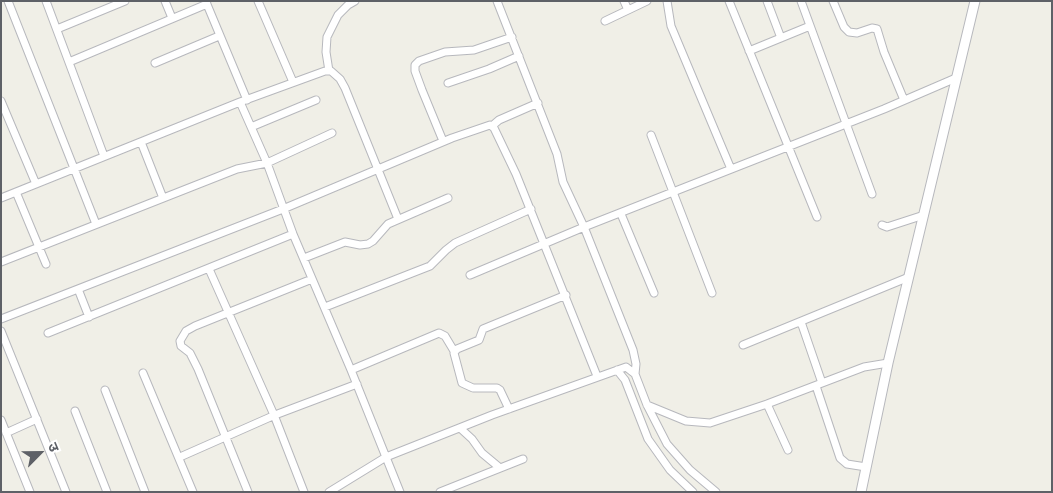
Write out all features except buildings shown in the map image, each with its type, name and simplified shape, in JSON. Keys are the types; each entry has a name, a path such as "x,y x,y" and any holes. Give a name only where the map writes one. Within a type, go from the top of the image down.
{"street":[{"path":"8,1 96,224"},
{"path":"46,1 104,156"},
{"path":"57,29 125,1"},
{"path":"165,1 172,18"},
{"path":"258,1 293,82"},
{"path":"330,71 326,52 326,37 341,11 355,1"},
{"path":"497,1 557,154 563,182 584,227 632,350 636,364 635,374"},
{"path":"624,1 628,10"},
{"path":"605,21 647,1"},
{"path":"667,1 671,26 731,169"},
{"path":"729,1 817,217"},
{"path":"767,1 781,38"},
{"path":"801,1 872,194"},
{"path":"834,1 844,27 849,32 857,33 872,28 877,29 884,52 904,100"},
{"path":"861,492 888,363 975,1"},
{"path":"70,62 206,3 283,209 357,384 400,492"},
{"path":"750,51 810,26"},
{"path":"155,63 219,36"},
{"path":"443,142 424,96 415,71 415,65 419,61 445,52 474,50 512,37"},
{"path":"448,83 520,56"},
{"path":"1,198 243,101 293,82 330,71 340,78 345,88 398,219"},
{"path":"470,275 584,227 884,109 956,78"},
{"path":"251,127 316,100"},
{"path":"1,101 36,184"},
{"path":"1,319 283,209 443,142 484,126 492,126 497,121 538,103"},
{"path":"492,126 545,244 598,376"},
{"path":"1,262 241,168 267,163 332,133"},
{"path":"651,136 712,293"},
{"path":"141,142 163,198"},
{"path":"16,192 46,264"},
{"path":"304,258 345,242 360,245 370,243 385,226 448,198"},
{"path":"324,307 430,266 456,243 530,210"},
{"path":"621,214 654,293"},
{"path":"882,225 887,227 924,215"},
{"path":"48,333 293,234"},
{"path":"210,269 274,415 304,492"},
{"path":"743,345 909,277"},
{"path":"248,492 192,356 182,346 180,341 186,332 195,326 312,279"},
{"path":"78,289 89,317"},
{"path":"454,351 479,340 483,329 566,295"},
{"path":"801,322 840,458 847,464 866,467"},
{"path":"1,331 66,492"},
{"path":"351,370 438,333 445,336 454,351 462,383 472,388 497,388 509,409"},
{"path":"647,406 686,421 704,424 767,404 864,367 888,363"},
{"path":"329,492 386,457 509,409 626,367 630,368 635,374 647,406 663,438 673,452 690,470 716,492"},
{"path":"617,370 625,380 648,439 670,470 693,492"},
{"path":"143,373 180,457 193,492"},
{"path":"180,457 274,415 357,384"},
{"path":"105,390 145,492"},
{"path":"767,404 788,450"},
{"path":"74,411 107,492"},
{"path":"1,420 30,492"},
{"path":"6,433 37,420"},
{"path":"460,428 472,439 482,453 500,468"},
{"path":"440,492 523,460"}]}
